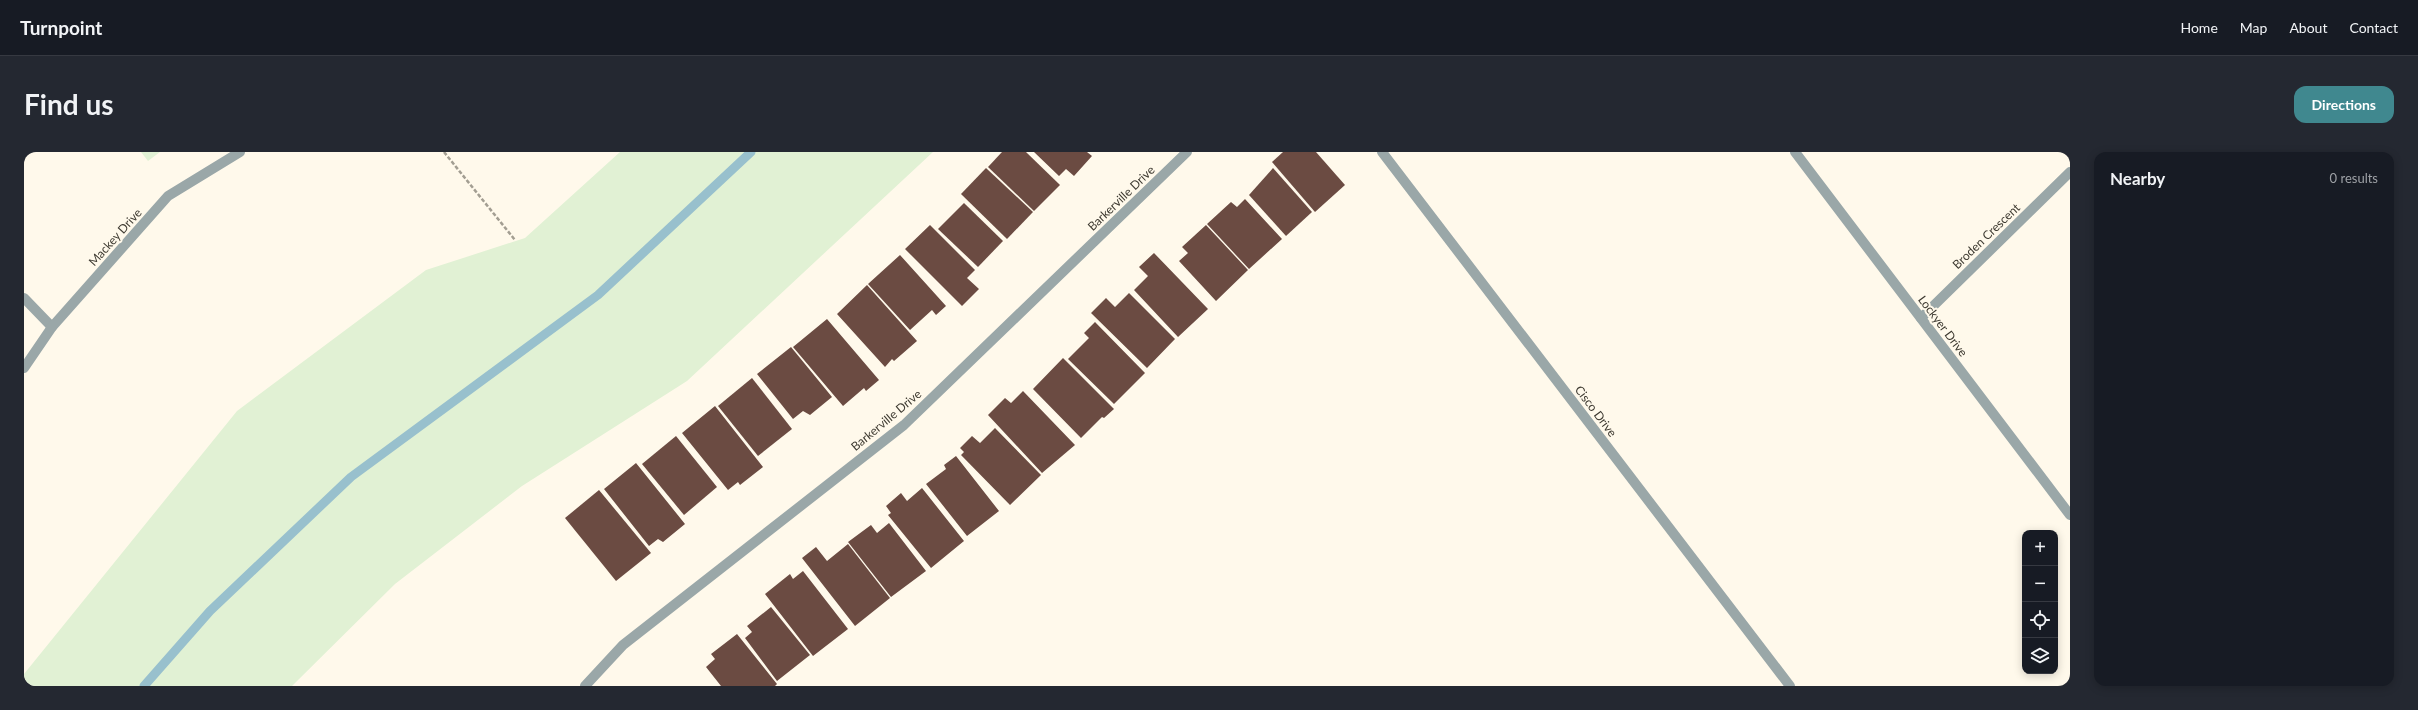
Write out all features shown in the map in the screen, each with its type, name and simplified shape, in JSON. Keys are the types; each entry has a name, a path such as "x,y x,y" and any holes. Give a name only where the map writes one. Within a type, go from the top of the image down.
{"street":[{"name":"Mackey Drive","path":"24,368 52,327 168,196 240,152"},
{"name":"Barkerville Drive","path":"585,686 623,645 904,425 1187,152"},
{"name":"Cisco Drive","path":"1382,152 1790,686"},
{"name":"Lockyer Drive","path":"1795,152 2070,515"},
{"name":"Broden Crescent","path":"1921,318 2070,172"},
{"path":"24,298 52,327"}],"path":[{"path":"444,152 515,240"}],"green space":[{"path":"141,152 160,152 148,161"},
{"path":"620,152 933,152 687,381 522,486 395,584 292,686 24,686 24,674 237,411 426,270 525,238"}],"building":[{"path":"1002,152 1026,152 1060,185 1034,211 988,167"},
{"path":"1034,152 1087,152 1092,156 1074,176 1066,169 1059,176"},
{"path":"1283,152 1316,152 1345,185 1315,212 1272,162"},
{"path":"986,168 1033,212 1007,239 961,194"},
{"path":"1273,168 1312,212 1286,236 1249,195"},
{"path":"1245,199 1282,239 1249,269 1207,224 1231,202 1237,207"},
{"path":"964,203 1003,241 978,267 938,229"},
{"path":"930,225 975,270 967,278 979,289 962,306 905,249"},
{"path":"1206,225 1248,270 1216,301 1179,261 1188,253 1182,247"},
{"path":"1154,253 1208,309 1178,337 1134,290 1148,276 1139,267"},
{"path":"900,255 946,306 936,315 932,310 910,330 868,284"},
{"path":"867,285 917,341 894,361 892,359 885,367 837,314"},
{"path":"1129,293 1175,339 1147,368 1091,313 1106,298 1115,307"},
{"path":"827,319 879,380 866,391 864,388 843,406 793,347"},
{"path":"1095,322 1145,373 1114,404 1068,359 1089,338 1084,333"},
{"path":"791,347 832,397 810,415 803,411 793,419 757,374"},
{"path":"1063,358 1114,409 1104,418 1102,417 1081,438 1033,389"},
{"path":"752,378 792,429 758,456 718,406"},
{"path":"1023,391 1075,445 1042,473 988,415 1005,398 1011,403"},
{"path":"715,406 763,467 740,485 738,482 728,490 682,433"},
{"path":"995,428 1041,475 1010,505 961,455 964,452 960,448 972,436 980,443"},
{"path":"676,436 717,487 684,515 642,464"},
{"path":"956,456 999,511 967,536 926,484 946,469 944,465"},
{"path":"636,463 685,524 663,542 658,539 649,546 604,489"},
{"path":"922,488 964,541 931,568 888,515 891,513 886,506 901,493 907,501"},
{"path":"599,490 651,553 616,581 565,518"},
{"path":"889,523 926,571 891,597 848,542 871,525 877,533"},
{"path":"848,544 890,598 855,626 802,558 816,547 827,561"},
{"path":"803,571 848,629 813,656 765,594 790,574 793,579"},
{"path":"771,607 810,655 777,681 745,638 752,632 747,626"},
{"path":"737,634 777,684 775,686 721,686 706,667 715,659 711,654"}],"waterway":[{"path":"144,686 210,611 351,477 598,295 751,152"}]}
